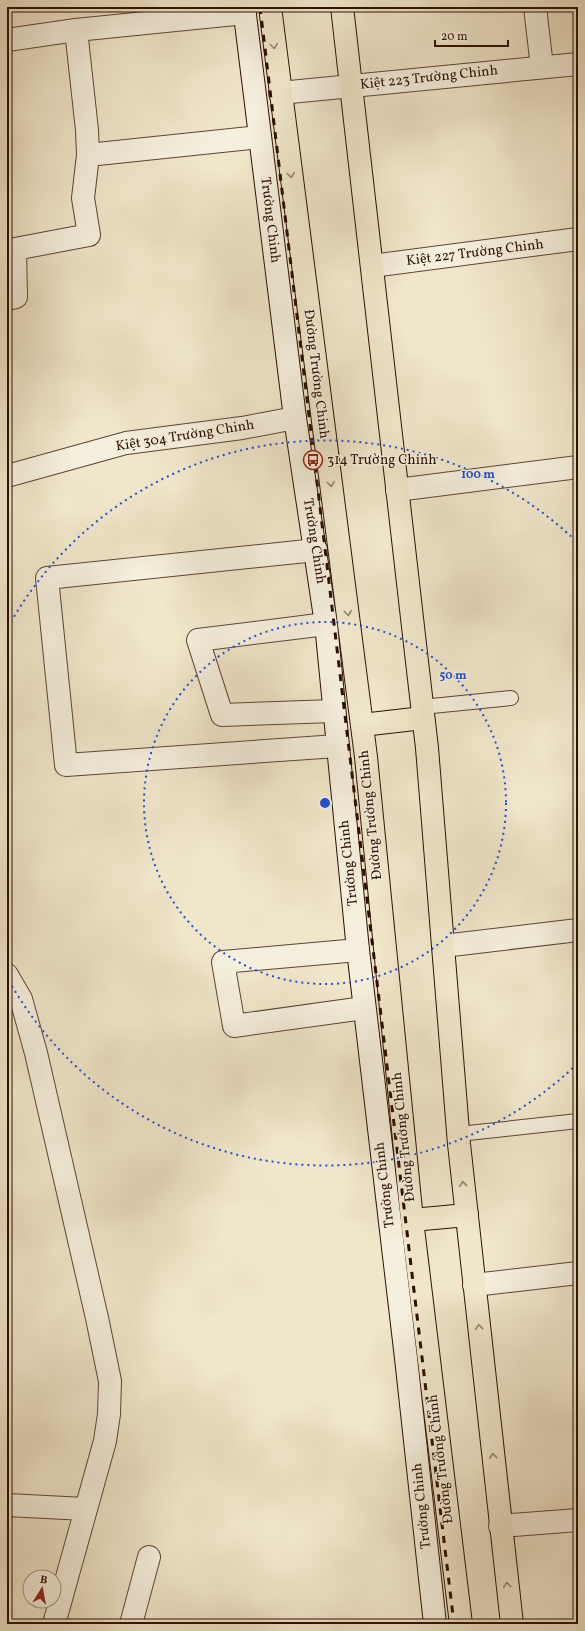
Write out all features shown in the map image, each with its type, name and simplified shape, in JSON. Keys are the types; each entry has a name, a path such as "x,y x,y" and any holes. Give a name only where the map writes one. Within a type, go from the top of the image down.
{"highway":[{"name":"Đường Trường Chinh","path":"270,7 362,725 412,1220 461,1624"},
{"path":"342,7 423,712 459,1134 474,1286 512,1624"},
{"path":"362,725 423,712"},
{"path":"412,1220 467,1215"}],"street":[{"path":"535,7 542,67"},
{"path":"7,40 76,30 244,10"},
{"name":"Trường Chinh","path":"244,10 295,418 326,624 364,1008 405,1351 435,1624"},
{"path":"7,299 16,297 15,249 89,235 83,198 88,155 87,130 76,30"},
{"name":"Kiệt 223 Trường Chinh","path":"280,93 578,64"},
{"path":"88,155 260,137"},
{"name":"Kiệt 227 Trường Chinh","path":"372,266 578,240"},
{"name":"Kiệt 304 Trường Chinh","path":"7,474 126,443 242,428 295,418"},
{"path":"397,490 578,467"},
{"path":"316,550 47,578 66,765 337,746"},
{"path":"326,624 198,640 222,715 334,711"},
{"path":"443,946 578,930"},
{"path":"358,950 223,962 234,1026 364,1008"},
{"path":"7,976 21,999 36,1053 110,1381 109,1414 105,1441 54,1624"},
{"path":"474,1286 578,1273"},
{"path":"7,1505 85,1509"},
{"path":"500,1526 578,1520"},
{"path":"131,1624 149,1557"}],"lane":[{"path":"423,712 511,698"},
{"path":"459,1134 578,1121"}],"railway":[{"path":"260,7 454,1624"}],"place":[{"name":"314 Trường Chinh","path":"313,460"}]}
